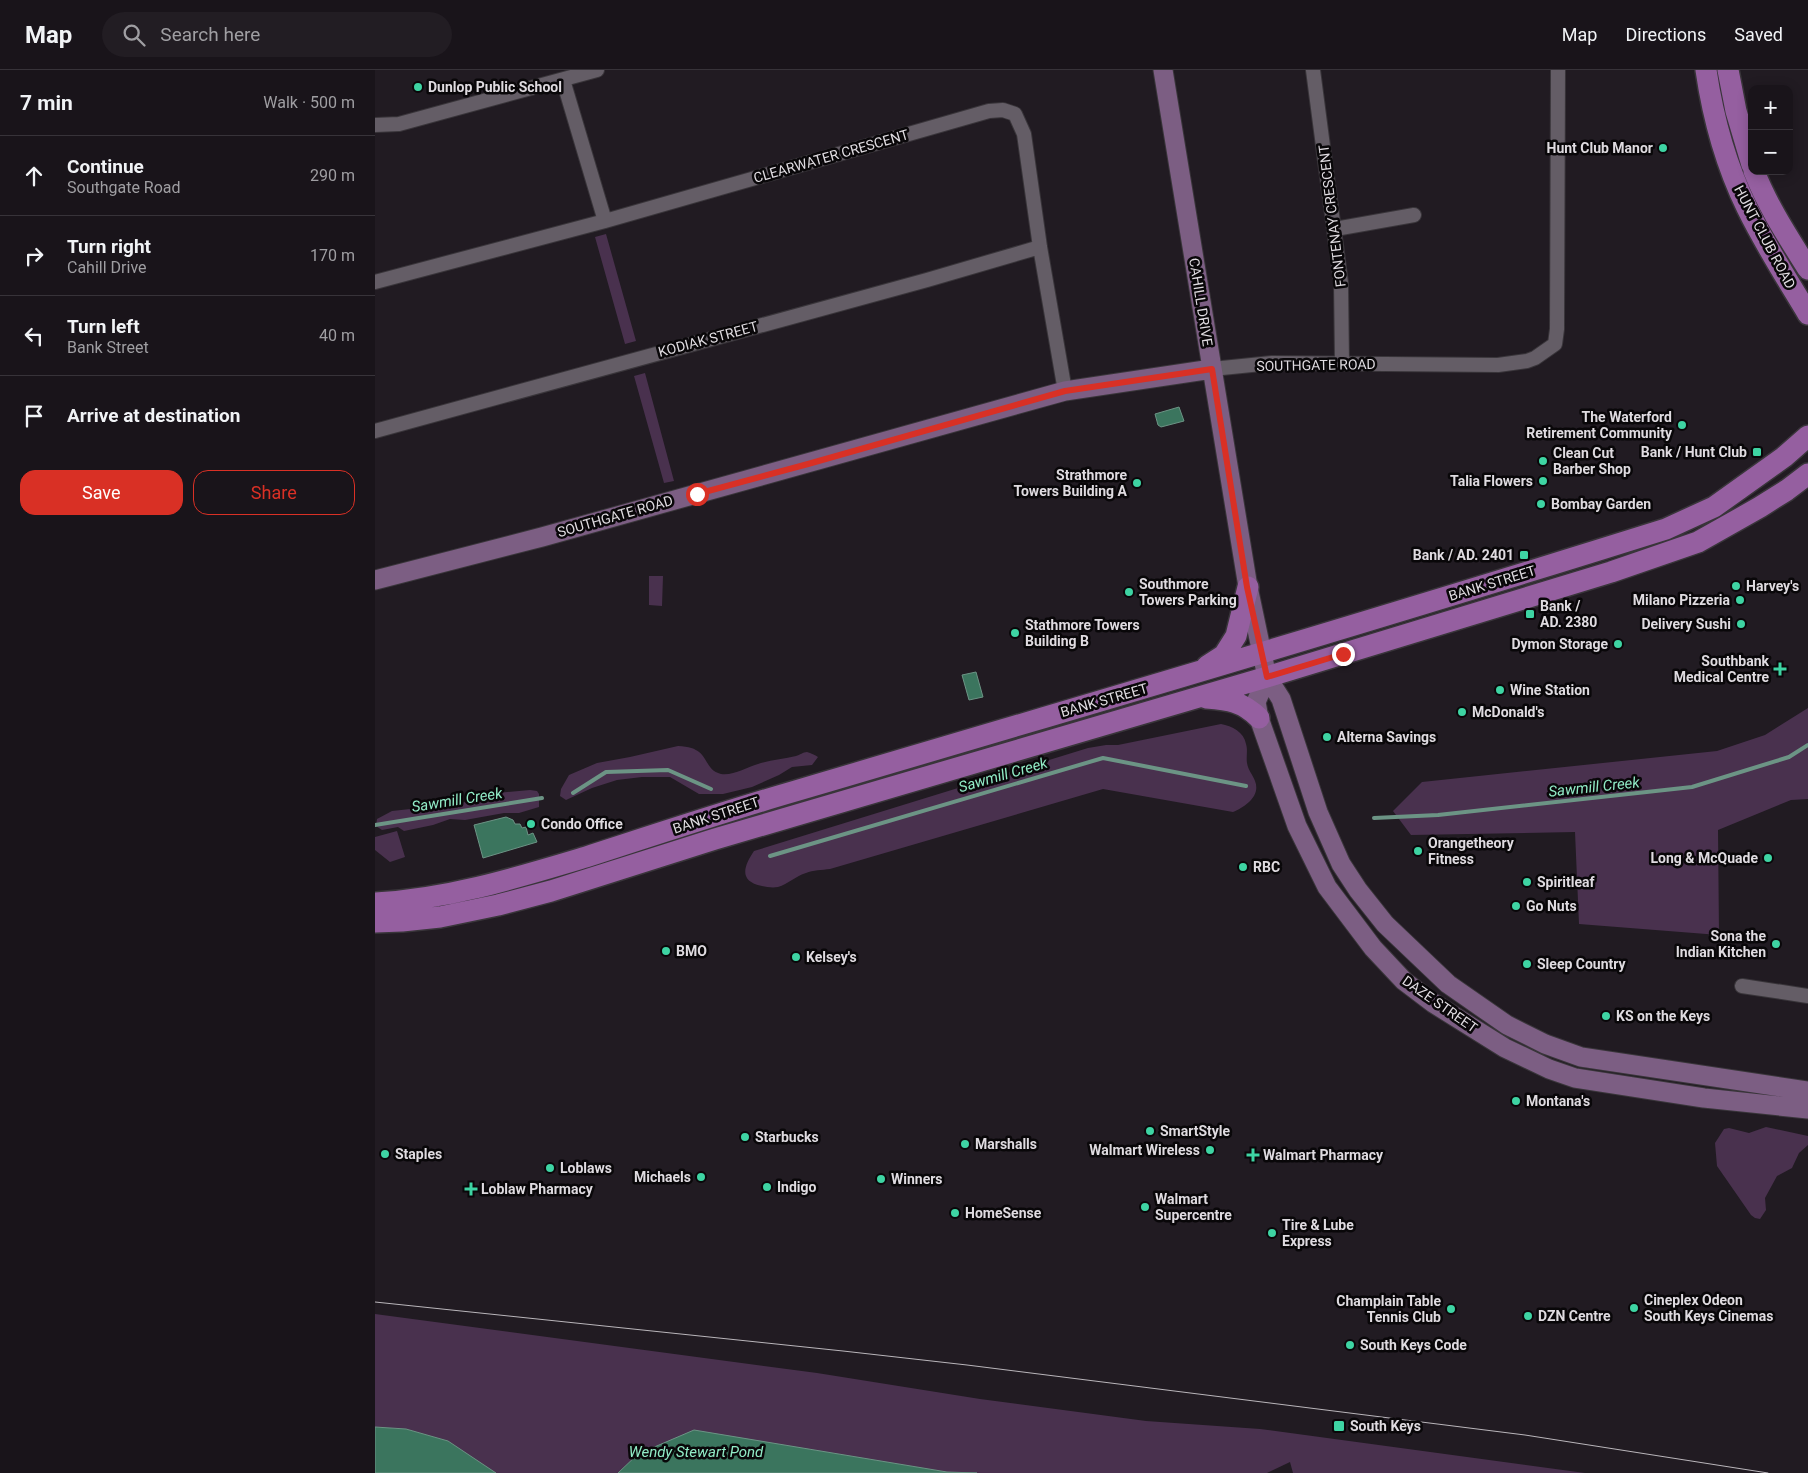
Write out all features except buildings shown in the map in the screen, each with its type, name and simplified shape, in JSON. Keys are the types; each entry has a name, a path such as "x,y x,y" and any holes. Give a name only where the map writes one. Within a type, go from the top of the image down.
{"main road":[{"name":"HUNT CLUB ROAD","path":"1706,70 1719,133 1732,172 1757,228 1808,314"},
{"name":"HUNT CLUB ROAD","path":"1728,70 1736,111 1748,152"},
{"name":"HUNT CLUB ROAD","path":"1756,175 1777,222 1808,269"},
{"name":"BANK STREET","path":"375,902 440,896 502,882 737,808 1261,653 1666,529 1714,507 1769,468 1805,436"},
{"name":"BANK STREET","path":"375,922 440,917 498,905 551,891 715,839 1267,677 1611,572 1698,542 1787,490 1808,474"},
{"path":"1714,507 1722,528"},
{"path":"1566,560 1571,583"},
{"path":"1201,671 1224,655 1237,636 1247,587"},
{"path":"1391,613 1395,638"},
{"path":"1195,698 1233,701 1245,705 1259,718"},
{"path":"710,818 715,839"}],"street":[{"path":"375,125 399,124 597,70"},
{"name":"CAHILL DRIVE","path":"1163,70 1247,587 1261,653"},
{"name":"FONTENAY CRESCENT","path":"1313,70 1341,283 1342,363"},
{"name":"SOUTHGATE ROAD","path":"375,580 542,537 1065,391 1212,369 1272,363 1498,365 1535,358 1555,344 1557,329 1559,70"},
{"path":"563,80 605,221"},
{"name":"CLEARWATER CRESCENT","path":"375,282 605,221 989,111 1003,110 1015,114 1024,134 1040,248 1065,391"},
{"path":"1335,229 1414,215"},
{"name":"KODIAK STREET","path":"375,431 1040,248"},
{"name":"DAZE STREET","path":"1261,653 1267,677 1281,700 1317,812 1341,864 1358,890 1385,924 1448,984 1507,1025 1545,1044 1581,1057 1808,1091"},
{"name":"DAZE STREET","path":"1267,677 1257,702 1259,718 1297,826 1333,895 1373,948 1405,981 1433,1003 1505,1048 1549,1069 1575,1078 1704,1098 1808,1109"},
{"path":"1284,790 1306,781"},
{"path":"1433,1003 1448,984"},
{"path":"1741,986 1808,996"},
{"path":"1575,1078 1581,1057"},
{"path":"1704,1098 1706,1075"}],"shaded area":[{"path":"606,234 636,341 625,344 595,237"},
{"path":"645,373 674,481 664,483 634,376"},
{"path":"649,576 663,576 662,606 649,605"},
{"path":"1808,708 1808,799 1791,800 1718,830 1719,935 1579,924 1575,832 1411,835 1393,811 1422,782 1717,751 1765,735"},
{"path":"1221,724 1233,728 1243,736 1247,746 1248,766 1256,786 1256,791 1251,800 1233,812 1103,789 830,869 809,872 778,887 754,884 746,877 746,867 754,851 1088,748 1118,745"},
{"path":"678,746 696,750 711,768 721,774 735,773 754,765 806,752 818,757 812,765 792,767 752,787 723,794 699,794 670,777 642,777 617,780 592,788 566,800 560,796 561,789 569,775 597,763"},
{"path":"537,791 539,794 539,807 519,813 504,813 465,820 450,819 433,825 404,831 398,827 382,830 376,826 377,819 392,811 456,804 497,793"},
{"path":"397,831 405,857 390,862 375,850 375,837"},
{"path":"1766,1127 1808,1136 1808,1145 1799,1153 1792,1168 1777,1176 1765,1198 1766,1210 1760,1219 1751,1215 1717,1166 1715,1143 1724,1129 1729,1128 1749,1133"},
{"path":"375,1314 817,1373 980,1399 1146,1421 1260,1429 1585,1473 1293,1473 1290,1462 1267,1473 977,1473 947,1472 807,1449 638,1454 618,1473 496,1473 448,1441 406,1429 375,1427"}],"water":[{"path":"1179,407 1184,421 1161,427 1158,425 1155,414"},
{"path":"976,672 983,697 969,700 962,675"},
{"path":"506,817 513,820 515,824 520,824 522,828 526,827 528,835 533,833 537,842 483,858 474,825"},
{"path":"375,1427 406,1429 448,1441 496,1473 375,1473"},
{"name":"Wendy Stewart Pond","path":"694,1430 947,1472 977,1473 618,1473 638,1454"}],"waterway":[{"name":"Sawmill Creek","path":"1374,818 1438,815 1692,787 1789,757 1808,745"},
{"name":"Sawmill Creek","path":"770,856 1103,758 1246,786"},
{"name":"Sawmill Creek","path":"573,793 606,772 668,770 711,789"},
{"name":"Sawmill Creek","path":"375,825 542,798"}],"tram line":[{"path":"375,1302 967,1365 1525,1435 1768,1473"}],"place":[{"name":"Dunlop Public School","path":"418,87"},
{"name":"Hunt Club Manor","path":"1663,148"},
{"name":"The Waterford Retirement Community","path":"1682,425"},
{"name":"Bank / Hunt Club","path":"1757,452"},
{"name":"Clean Cut Barber Shop","path":"1543,461"},
{"name":"Talia Flowers","path":"1543,481"},
{"name":"Strathmore Towers Building A","path":"1137,483"},
{"name":"Bombay Garden","path":"1541,504"},
{"name":"Bank / AD. 2401","path":"1524,555"},
{"name":"Harvey's","path":"1736,586"},
{"name":"Southmore Towers Parking","path":"1129,592"},
{"name":"Milano Pizzeria","path":"1740,600"},
{"name":"Bank / AD. 2380","path":"1530,614"},
{"name":"Delivery Sushi","path":"1741,624"},
{"name":"Stathmore Towers Building B","path":"1015,633"},
{"name":"Dymon Storage","path":"1618,644"},
{"name":"Southbank Medical Centre","path":"1780,669"},
{"name":"Wine Station","path":"1500,690"},
{"name":"McDonald's","path":"1462,712"},
{"name":"Alterna Savings","path":"1327,737"},
{"name":"Condo Office","path":"531,824"},
{"name":"Orangetheory Fitness","path":"1418,851"},
{"name":"Long & McQuade","path":"1768,858"},
{"name":"RBC","path":"1243,867"},
{"name":"Spiritleaf","path":"1527,882"},
{"name":"Go Nuts","path":"1516,906"},
{"name":"Sona the Indian Kitchen","path":"1776,944"},
{"name":"BMO","path":"666,951"},
{"name":"Kelsey's","path":"796,957"},
{"name":"Sleep Country","path":"1527,964"},
{"name":"KS on the Keys","path":"1606,1016"},
{"name":"Montana's","path":"1516,1101"},
{"name":"SmartStyle","path":"1150,1131"},
{"name":"Starbucks","path":"745,1137"},
{"name":"Marshalls","path":"965,1144"},
{"name":"Walmart Wireless","path":"1210,1150"},
{"name":"Staples","path":"385,1154"},
{"name":"Walmart Pharmacy","path":"1253,1155"},
{"name":"Loblaws","path":"550,1168"},
{"name":"Michaels","path":"701,1177"},
{"name":"Winners","path":"881,1179"},
{"name":"Indigo","path":"767,1187"},
{"name":"Loblaw Pharmacy","path":"471,1189"},
{"name":"Walmart Supercentre","path":"1145,1207"},
{"name":"HomeSense","path":"955,1213"},
{"name":"Tire & Lube Express","path":"1272,1233"},
{"name":"Cineplex Odeon South Keys Cinemas","path":"1634,1308"},
{"name":"Champlain Table Tennis Club","path":"1451,1309"},
{"name":"DZN Centre","path":"1528,1316"},
{"name":"South Keys Code","path":"1350,1345"},
{"name":"South Keys","path":"1339,1426"}],"route":[{"path":"697,494 1065,391 1212,369 1247,587 1267,677 1343,654"}]}
